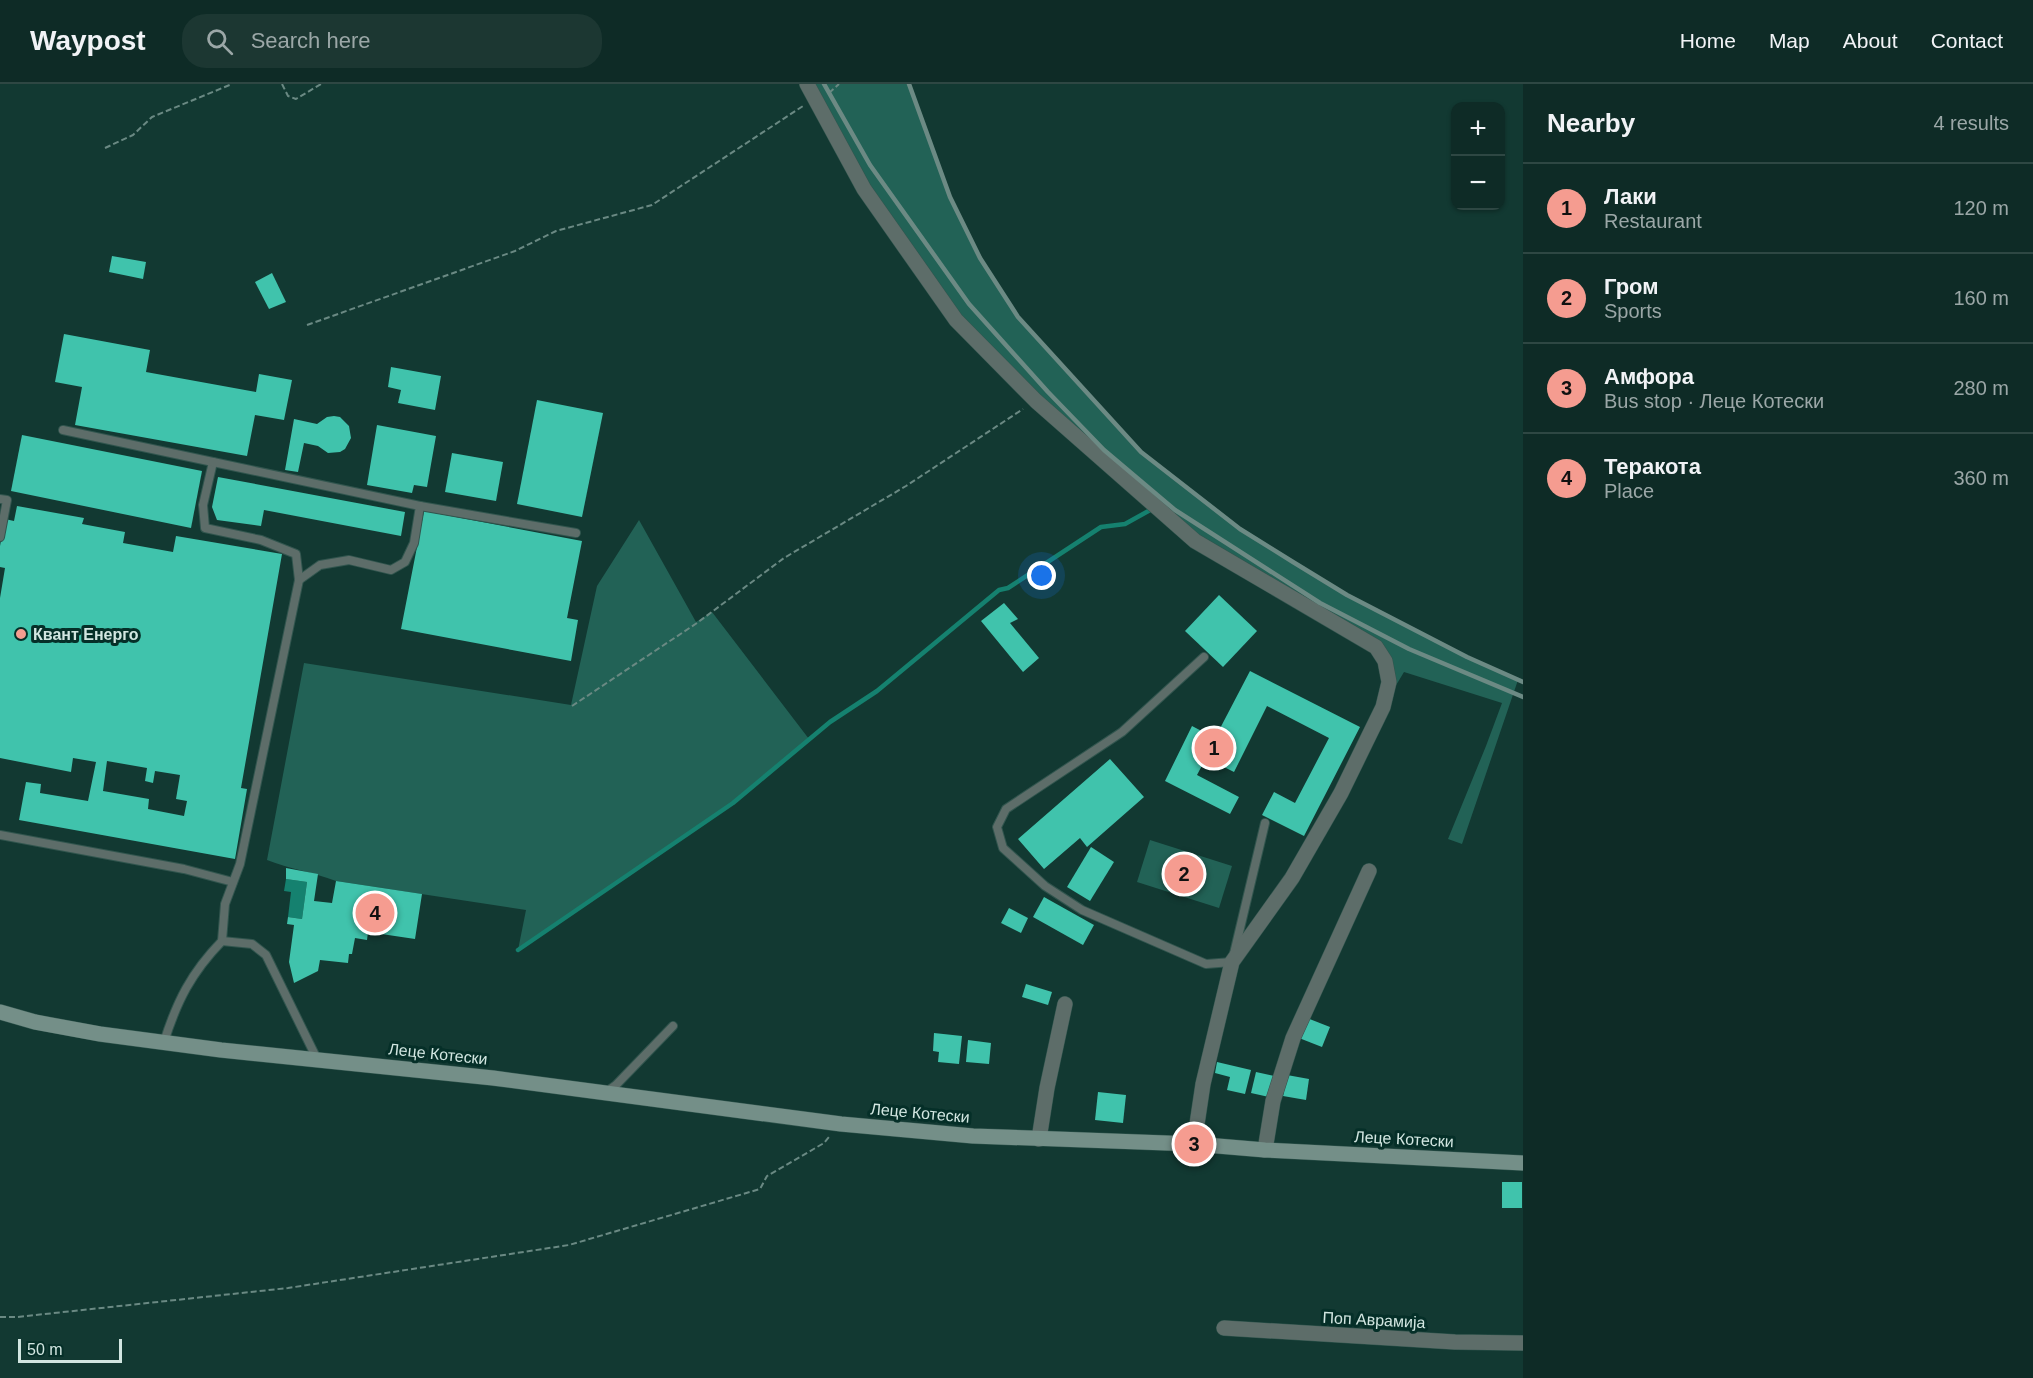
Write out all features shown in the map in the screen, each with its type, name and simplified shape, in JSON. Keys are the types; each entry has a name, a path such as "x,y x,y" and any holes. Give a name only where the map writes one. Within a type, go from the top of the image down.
{"main road":[{"name":"Леце Котески","path":"0,1012 35,1022 100,1034 605,1093 841,1124 973,1136 1194,1144 1265,1150 1523,1163"}],"street":[{"path":"807,84 864,189 956,320 1036,401 1195,541 1376,647 1385,661 1389,682 1383,707 1366,744 1341,793 1292,878 1232,962 1203,1084 1194,1144"},
{"path":"1265,1150 1273,1101 1293,1038 1369,871"},
{"path":"1039,1139 1065,1004"},
{"name":"Поп Аврамија","path":"1224,1328 1455,1342 1523,1343"}],"lane":[{"path":"63,430 420,507 576,533"},
{"path":"164,1042 175,1007 193,976 222,941 225,904 240,864 299,580 296,554 261,540 205,528 203,505 213,462"},
{"path":"0,499 7,500 0,537"},
{"path":"299,580 320,565 349,560 391,570 405,562 414,543 420,507"},
{"path":"1204,657 1122,732 1006,809 997,828 1003,848 1045,886 1082,910 1206,964 1232,962 1265,823"},
{"path":"0,835 184,869 233,882"},
{"path":"222,941 252,944 266,955 317,1059"},
{"path":"605,1093 616,1085 673,1026"}],"path":[{"path":"105,148 133,135 152,117 232,84"},
{"path":"282,84 288,96 296,99 321,84"},
{"path":"307,325 515,251 556,231 652,205 814,99 829,93 839,84"},
{"path":"572,706 697,623 784,558 906,486 1036,401"},
{"path":"0,1317 288,1288 569,1245 760,1189 767,1176 824,1143 841,1124"}],"shaded area":[{"path":"807,84 909,84 950,197 980,258 1018,317 1141,452 1240,529 1347,595 1467,657 1518,680 1462,844 1448,839 1502,703 1404,672 1383,707 1385,661 1195,541 956,320 864,189"},
{"path":"639,520 696,622 712,612 809,739 733,803 518,950 526,910 336,881 267,860 304,663 571,705 597,586"},
{"path":"1150,840 1232,866 1219,908 1137,882"},
{"path":"286,879 307,882 302,919 288,917 291,892 284,891"}],"building":[{"path":"112,256 146,262 143,279 109,272"},
{"path":"272,273 286,302 269,309 255,282"},
{"path":"64,334 150,350 146,372 256,392 259,374 292,380 284,420 255,415 247,456 75,425 82,387 55,382"},
{"path":"391,367 441,376 435,410 398,403 401,390 388,387"},
{"path":"537,400 603,413 582,517 517,504"},
{"path":"327,417 340,417 349,426 351,438 345,449 328,453 318,446 304,443 298,472 285,470 294,419 317,424"},
{"path":"377,425 436,436 427,487 414,485 412,493 367,485"},
{"path":"22,435 202,471 191,528 11,491"},
{"path":"452,453 503,462 496,501 445,492"},
{"path":"218,477 405,512 401,536 264,510 261,526 217,520 212,507"},
{"path":"17,506 84,518 82,524 125,532 123,543 173,552 176,536 282,554 241,788 247,789 235,859 19,820 26,782 41,784 40,793 88,801 96,762 73,758 71,772 0,758 0,598 5,568 0,567 0,546 5,519 14,521","holes":["107,761 147,768 145,781 153,783 155,771 180,775 176,799 187,801 184,816 148,809 149,799 103,791"]},
{"path":"424,511 582,541 567,618 578,620 571,661 401,629"},
{"path":"1219,595 1257,631 1223,667 1185,631"},
{"path":"1004,603 1018,619 1010,623 1039,658 1023,672 981,621"},
{"path":"1250,671 1360,727 1304,836 1262,815 1274,792 1295,803 1329,738 1267,706 1234,772 1206,758 1197,775 1239,797 1230,814 1165,781 1192,726 1215,738"},
{"path":"1110,759 1144,797 1087,847 1080,838 1044,869 1018,839"},
{"path":"1091,847 1114,862 1090,901 1067,887"},
{"path":"286,868 318,874 314,901 332,903 336,881 422,894 415,939 368,932 367,940 355,938 348,963 320,960 318,971 294,983 289,962 294,925 287,924 288,917 302,919 307,882 286,879"},
{"path":"1044,897 1094,925 1083,945 1033,917"},
{"path":"1009,908 1028,918 1021,933 1001,923"},
{"path":"1026,984 1052,992 1048,1005 1022,997"},
{"path":"1307,1018 1330,1027 1322,1047 1299,1038"},
{"path":"934,1033 962,1036 959,1064 938,1062 939,1052 933,1051"},
{"path":"968,1040 991,1043 989,1064 966,1062"},
{"path":"1217,1062 1251,1070 1245,1094 1227,1090 1230,1077 1215,1073"},
{"path":"1256,1072 1274,1076 1269,1097 1251,1093"},
{"path":"1287,1075 1309,1079 1306,1100 1283,1096"},
{"path":"1098,1092 1126,1095 1123,1123 1095,1120"},
{"path":"1502,1182 1522,1182 1522,1208 1502,1208"}],"waterway":[{"path":"518,950 733,803 830,722 877,691 999,590 1008,588 1101,527 1125,524 1152,509"}],"railway":[{"path":"824,84 870,165 969,304 1104,450 1175,510 1320,603 1409,649 1523,697"},
{"path":"909,84 950,197 980,258 1018,317 1141,452 1240,529 1347,595 1467,657 1523,682"}],"place":[{"name":"Квант Енерго","path":"21,634"},
{"name":"Лаки","path":"1214,748"},
{"name":"Гром","path":"1184,874"},
{"name":"Теракота","path":"375,913"},
{"name":"Амфора","path":"1194,1144"}]}
